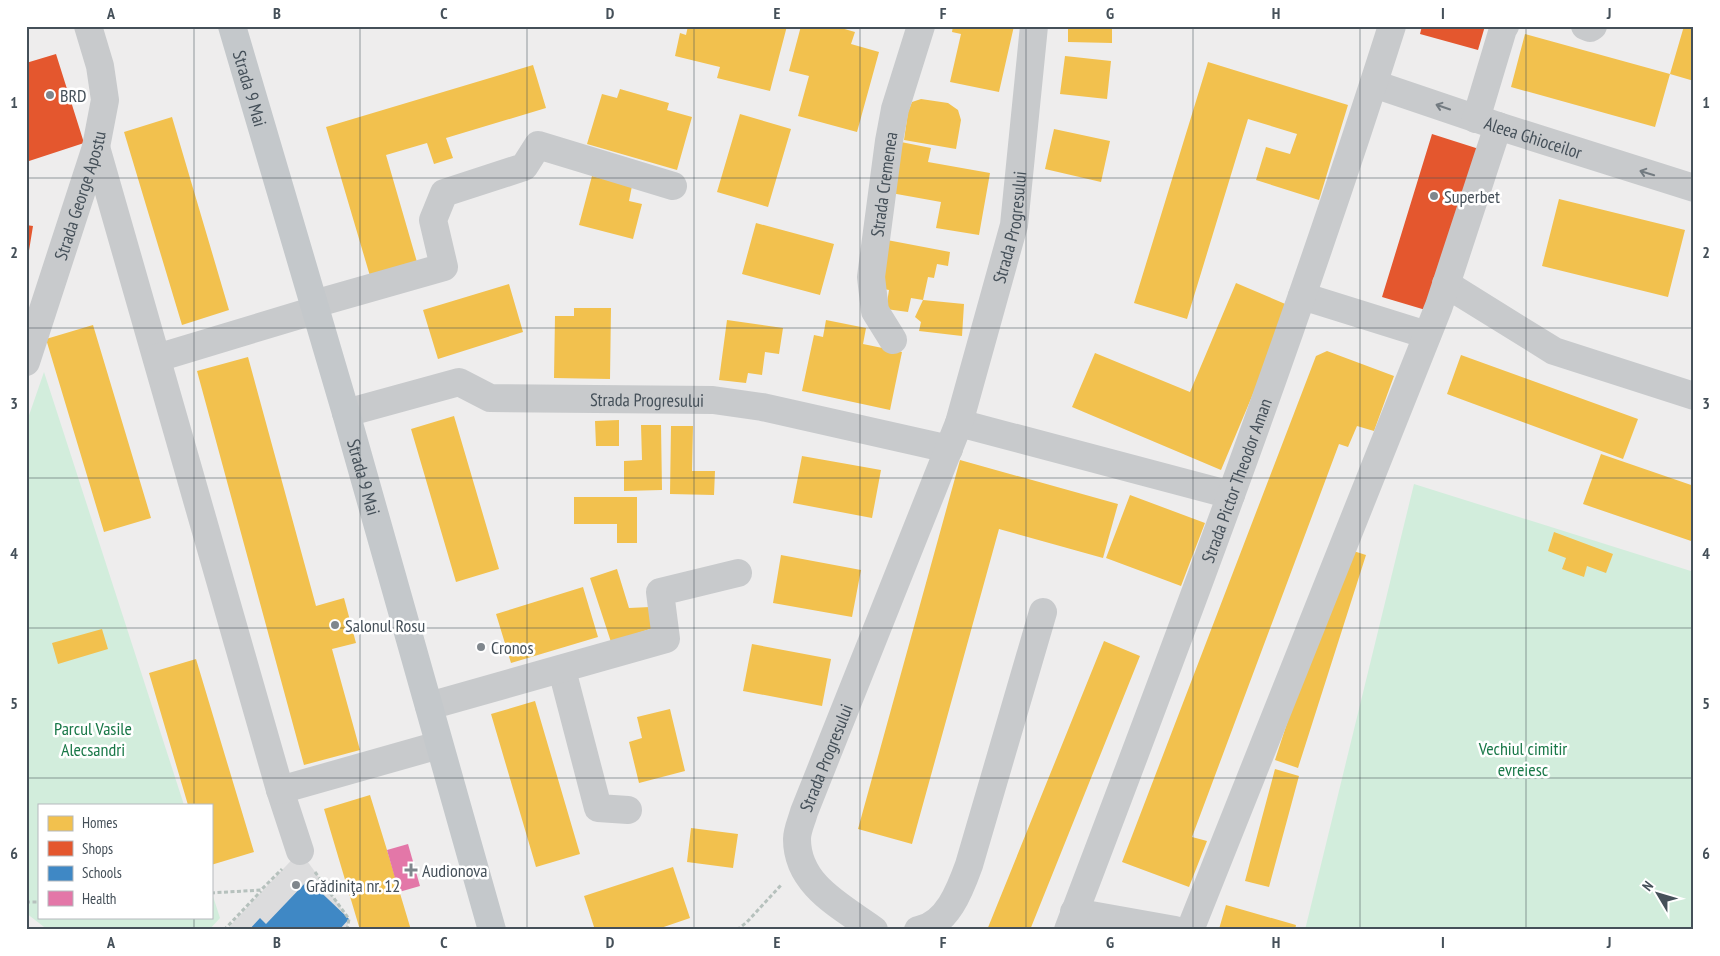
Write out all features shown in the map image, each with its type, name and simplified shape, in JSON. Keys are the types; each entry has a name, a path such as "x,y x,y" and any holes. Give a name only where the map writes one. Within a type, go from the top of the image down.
{"main road":[{"name":"Strada 9 Mai","path":"232,26 346,413 492,930"}],"street":[{"name":"Strada George Apostu","path":"26,362 96,147 105,100 100,66 88,26"},
{"name":"Strada Cremenea","path":"893,340 875,310 871,277 895,109 921,26"},
{"name":"Strada Progresului","path":"874,930 822,892 808,878 802,864 797,837 804,812 959,422 1014,225 1034,26"},
{"name":"Strada Pictor Theodor Aman","path":"1071,921 1232,495 1302,296 1392,26"},
{"path":"1190,930 1446,284 1487,122 1503,29 1506,26"},
{"path":"1585,26 1590,28 1593,26"},
{"name":"Aleea Ghioceilor","path":"1374,84 1694,188"},
{"path":"157,358 444,267 433,220 444,193 524,166 538,145 673,186"},
{"path":"96,147 280,790 300,851"},
{"path":"1446,284 1554,351 1694,396"},
{"path":"1302,296 1427,335"},
{"name":"Strada Progresului","path":"346,413 459,382 490,398 713,400 762,407 949,449"},
{"path":"959,422 1232,495"},
{"path":"429,706 562,670 666,639 660,592 738,573"},
{"path":"918,930 928,928 941,918 963,882 1043,612"},
{"path":"562,670 598,808 628,810"},
{"path":"280,790 439,745"},
{"path":"1071,921 1175,930"}],"path":[{"path":"224,930 300,851 349,919 347,930"},
{"path":"737,930 747,922 802,864"},
{"path":"212,893 261,890"}],"shaded area":[{"name":"Grădiniţa nr. 12","path":"300,851 349,919 347,930 226,930"}],"green space":[{"name":"Parcul Vasile Alecsandri","path":"44,372 184,804 38,804 38,918 212,918 212,893 220,918 209,930 48,930 26,913 26,424"},
{"name":"Vechiul cimitir evreiesc","path":"1414,484 1694,572 1694,930 1305,930"}],"building: Homes":[{"path":"688,26 787,26 770,91 717,78 720,67 675,56 680,33 686,35"},
{"path":"801,26 834,26 855,32 851,44 879,52 857,132 798,116 809,76 789,71"},
{"path":"953,26 1014,26 999,92 950,82 961,34 952,32"},
{"path":"1068,26 1112,26 1112,43 1068,42"},
{"path":"1684,26 1694,26 1694,81 1670,74"},
{"path":"1525,34 1670,74 1655,127 1511,87"},
{"path":"1065,56 1111,61 1107,99 1060,94"},
{"path":"1208,62 1348,105 1319,200 1256,180 1266,147 1290,154 1297,134 1248,119 1187,319 1134,303"},
{"path":"533,65 546,108 446,138 453,158 434,164 427,143 386,155 417,262 370,276 326,127"},
{"path":"620,89 669,103 667,110 692,117 677,170 587,144 602,94 617,98"},
{"path":"921,99 948,103 958,110 961,120 956,149 904,140 908,112 912,102"},
{"path":"740,114 791,129 768,207 717,192"},
{"path":"172,117 229,310 182,325 124,132"},
{"path":"1054,129 1110,141 1101,182 1045,169"},
{"path":"901,142 931,148 928,162 990,173 979,235 936,228 941,202 891,193"},
{"path":"592,176 632,186 629,201 642,204 633,239 579,225"},
{"path":"1559,199 1685,230 1668,297 1542,266"},
{"path":"756,223 834,244 820,295 742,274"},
{"path":"887,240 950,252 948,266 937,264 934,278 928,277 923,300 911,298 908,312 886,309 889,290 878,288"},
{"path":"1236,283 1290,306 1221,470 1072,407 1095,353 1190,392"},
{"path":"509,284 523,332 438,359 423,310"},
{"path":"923,300 964,304 962,336 919,331 921,322 915,317"},
{"path":"574,308 611,308 610,379 554,378 555,316 574,316"},
{"path":"727,320 783,328 779,354 765,352 762,375 748,373 746,383 719,380"},
{"path":"826,320 866,328 863,344 902,352 890,410 802,391 814,335 823,337"},
{"path":"93,325 151,518 104,532 46,339"},
{"path":"1327,351 1394,376 1374,431 1357,426 1348,447 1339,444 1192,837 1207,841 1189,887 1122,862 1316,356"},
{"path":"1461,355 1638,419 1623,459 1447,394"},
{"path":"248,357 316,606 344,598 356,643 332,649 360,750 304,765 197,371"},
{"path":"454,416 499,569 456,582 411,429"},
{"path":"619,420 619,446 596,446 595,421"},
{"path":"641,425 661,425 662,490 624,491 624,461 642,460"},
{"path":"671,426 693,426 692,471 715,471 714,495 670,494"},
{"path":"1601,454 1694,486 1694,542 1583,504"},
{"path":"802,456 881,470 872,518 793,503"},
{"path":"960,460 1118,504 1103,558 999,529 912,844 858,829"},
{"path":"1130,495 1205,523 1181,586 1106,558"},
{"path":"574,497 637,497 637,543 617,543 617,524 574,524"},
{"path":"1554,532 1613,554 1606,573 1587,566 1584,577 1562,569 1566,558 1548,551"},
{"path":"1344,548 1366,555 1298,768 1275,760"},
{"path":"781,555 861,570 852,617 773,603"},
{"path":"617,569 629,608 650,607 656,627 611,642 590,578"},
{"path":"583,587 598,637 511,663 496,614"},
{"path":"102,629 108,649 58,664 52,643"},
{"path":"1104,641 1140,656 1030,930 987,930"},
{"path":"752,644 831,659 822,706 743,691"},
{"path":"196,659 254,852 212,865 212,804 188,804 149,673"},
{"path":"535,701 580,854 536,867 491,714"},
{"path":"670,709 685,771 639,783 629,742 642,738 637,717"},
{"path":"1275,769 1299,776 1269,887 1245,881"},
{"path":"370,795 411,930 360,930 324,809"},
{"path":"691,828 738,834 733,868 687,862"},
{"path":"673,867 690,918 655,930 595,930 584,896"},
{"path":"1226,905 1296,925 1295,930 1219,929"}],"building: Shops":[{"path":"1422,26 1485,26 1478,50 1420,34"},
{"path":"56,54 84,143 26,162 26,63"},
{"path":"1432,134 1479,149 1429,311 1382,297"},
{"path":"26,225 33,226 27,263 26,263"}],"building: Schools":[{"path":"308,880 349,919 339,930 249,930 260,918 266,924"}],"building: Health":[{"path":"408,844 420,886 399,892 387,850"}],"place":[{"name":"BRD","path":"50,95"},
{"name":"Superbet","path":"1434,196"},
{"name":"Salonul Rosu","path":"335,625"},
{"name":"Cronos","path":"481,647"},
{"name":"Audionova","path":"411,870"},
{"name":"Grădiniţa nr. 12","path":"296,885"}]}
